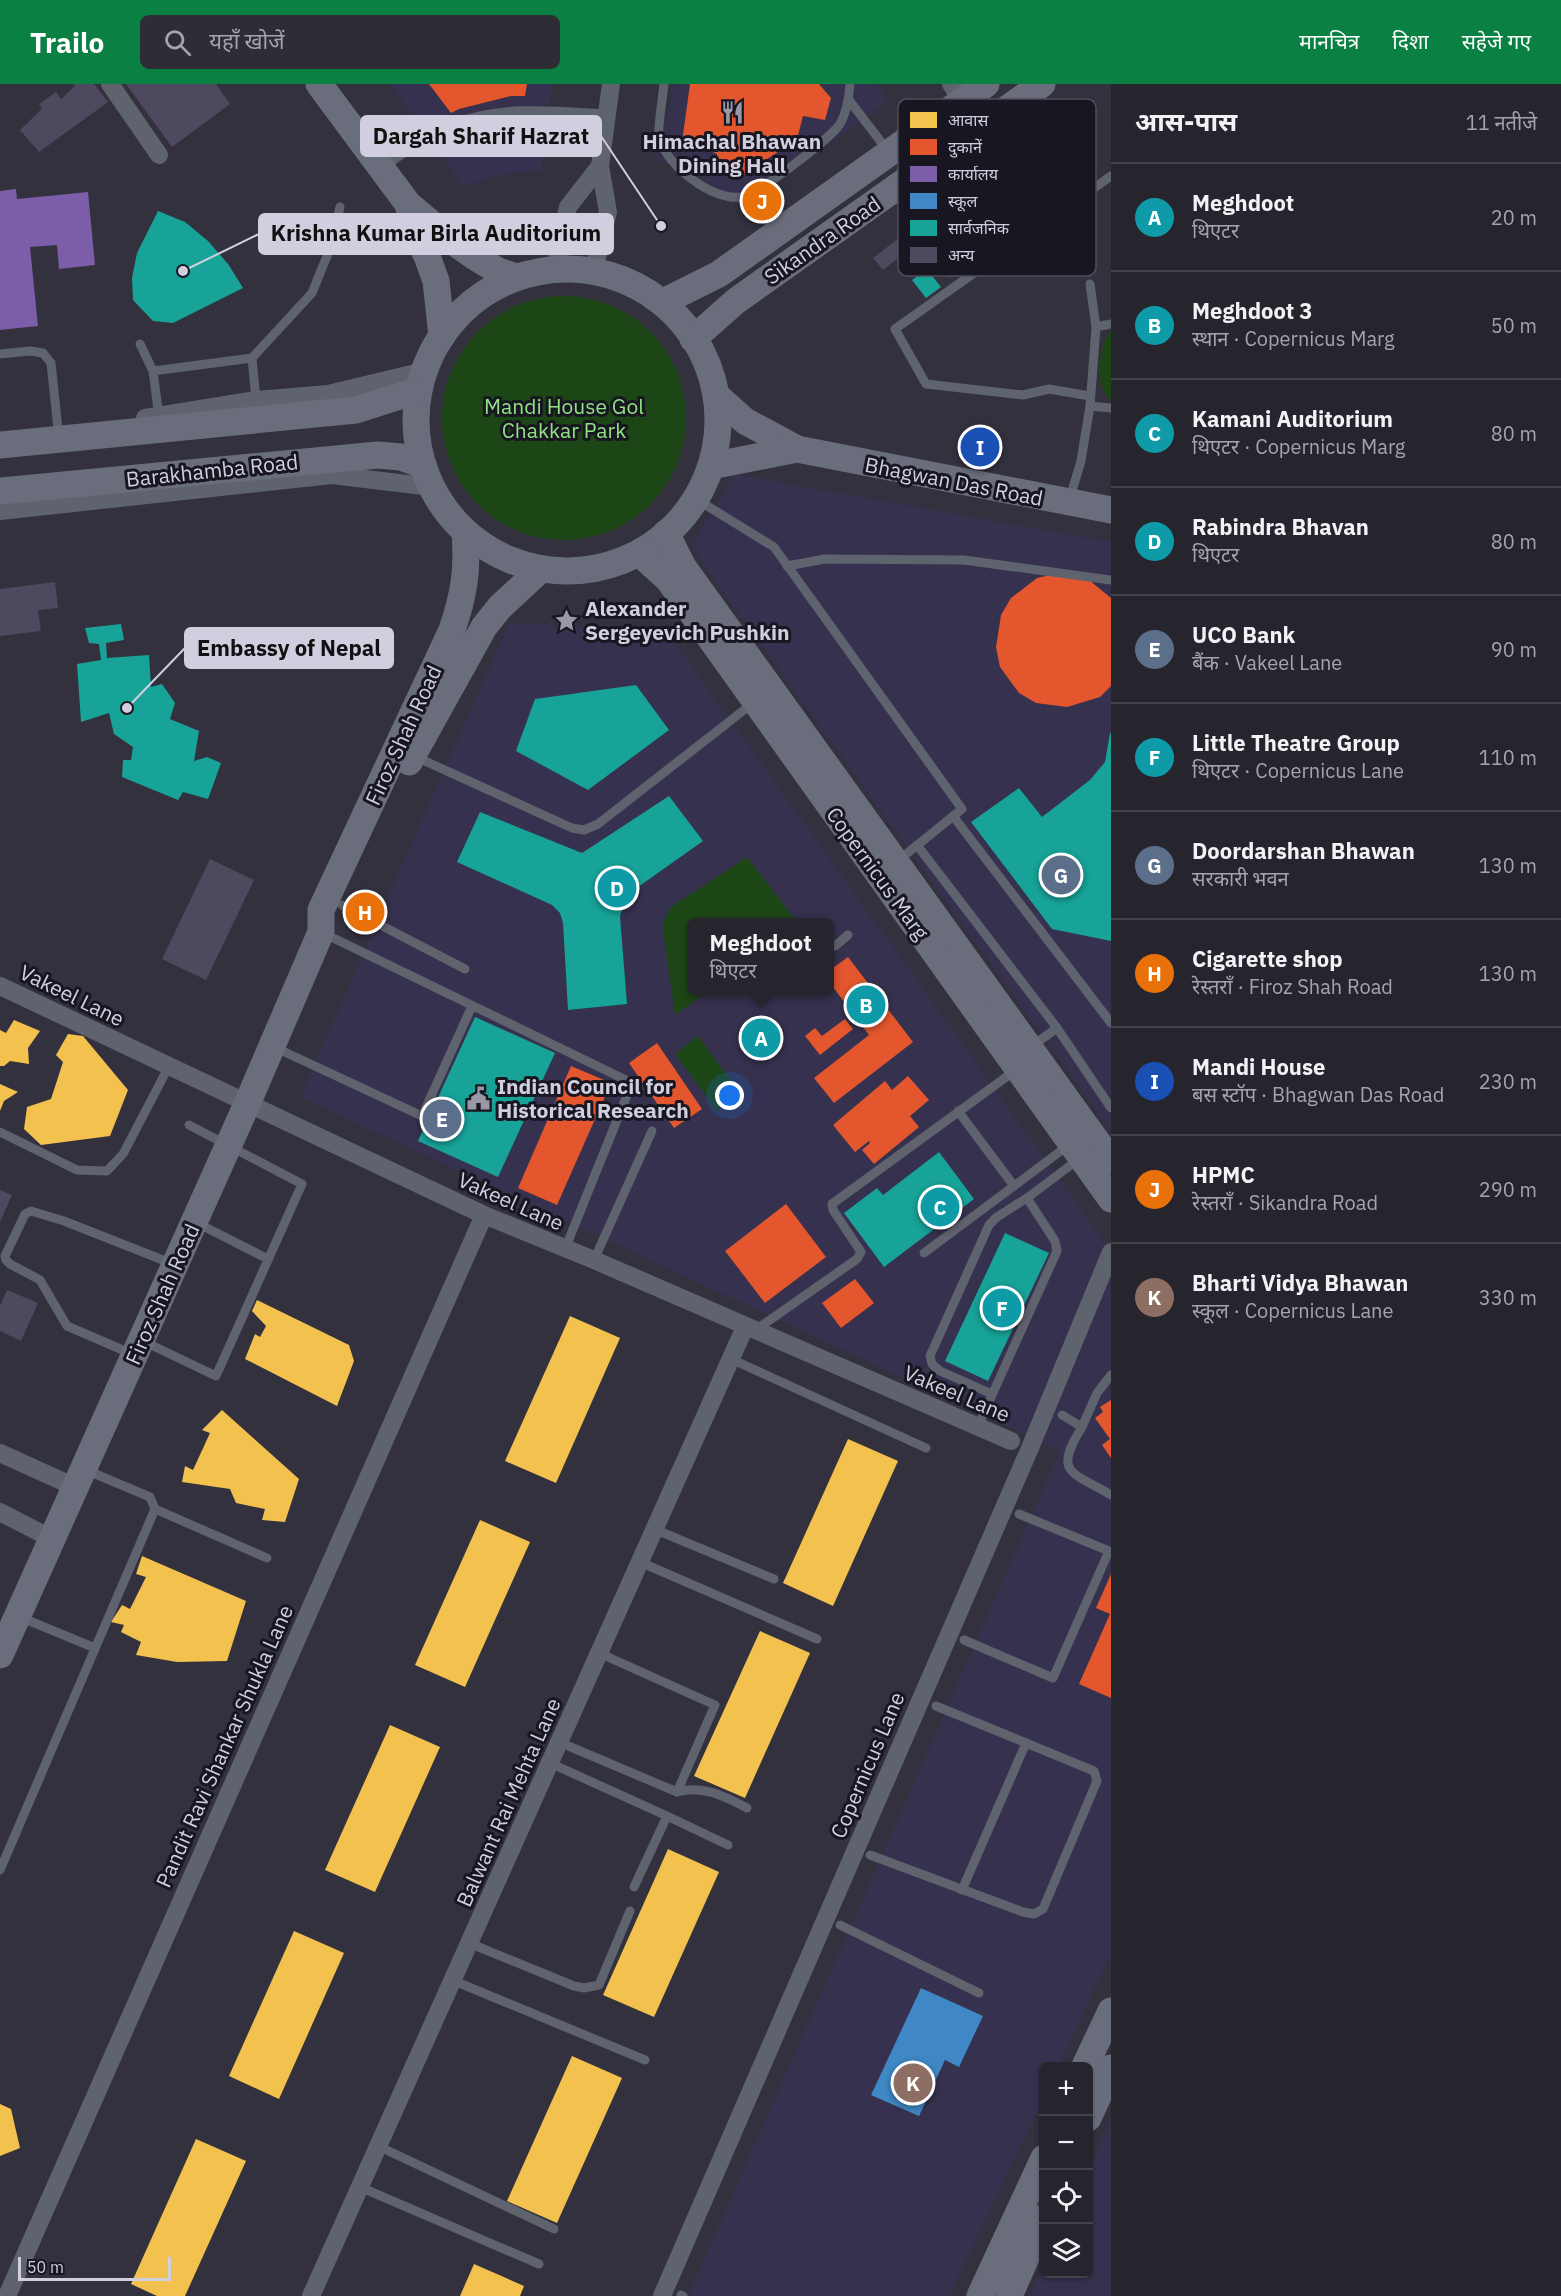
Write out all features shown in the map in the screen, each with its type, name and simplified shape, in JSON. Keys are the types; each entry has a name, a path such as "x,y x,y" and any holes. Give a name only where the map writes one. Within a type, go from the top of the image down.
{"main road":[{"path":"319,84 408,204 475,257 498,271 517,277"},
{"name":"Sikandra Road","path":"1021,99 1042,84"},
{"name":"Sikandra Road","path":"959,99 973,88"},
{"name":"Sikandra Road","path":"663,302 719,274 898,146"},
{"name":"Sikandra Road","path":"693,339 736,301 898,186"},
{"path":"408,204 415,232 436,281 442,336"},
{"path":"555,269 594,270 630,282 663,302 686,324 712,373 718,397 718,429 711,466 696,499 679,522 639,553 614,564 565,571 517,562 496,553 465,532 444,507 427,476 416,428 422,381 442,336 453,321 474,301 499,285 517,277 555,269"},
{"path":"0,445 356,410 422,381"},
{"name":"Bhagwan Das Road","path":"718,397 745,422 797,449 1111,510"},
{"name":"Bhagwan Das Road","path":"711,466 797,449"},
{"name":"Barakhamba Road","path":"0,491 378,455 401,457 427,476"},
{"name":"Firoz Shah Road","path":"321,932 336,919 452,630 466,579 465,532"},
{"name":"Copernicus Marg","path":"666,533 683,567 896,862 1024,1058"},
{"name":"Copernicus Marg","path":"639,553 668,579 755,702 1095,1151 1111,1199"},
{"name":"Firoz Shah Road","path":"1,1651 247,1104 321,932 321,910 404,752 484,627 500,607 541,568"},
{"path":"1087,2062 1111,2011"},
{"path":"1090,2116 1111,2068"},
{"path":"980,2296 1039,2169"},
{"path":"1009,2296 1041,2224"}],"street":[{"path":"110,84 159,155"},
{"path":"594,270 608,212 600,166 611,84"},
{"path":"555,269 568,207 600,166"},
{"path":"0,435 159,417 256,400 328,394 422,381"},
{"path":"0,511 332,475 427,476"},
{"name":"Vakeel Lane","path":"0,986 484,1215 594,1260 1011,1441"},
{"name":"Pandit Ravi Shankar Shukla Lane","path":"6,2296 484,1215"},
{"name":"Copernicus Lane","path":"662,2296 1030,1448 1111,1252"},
{"name":"Balwant Rai Mehta Lane","path":"311,2296 730,1359 750,1329"},
{"path":"0,1453 79,1478"},
{"path":"0,1512 52,1539"}],"lane":[{"path":"664,84 658,138 674,162 693,181 725,196 743,197 784,172 825,141 840,123 849,100 850,84"},
{"path":"849,100 889,153"},
{"path":"381,169 429,137 454,124 491,113 533,109 607,114"},
{"path":"1096,187 1111,176"},
{"path":"153,371 252,358 312,293 331,246 340,207"},
{"path":"970,276 895,329 926,384 1023,395 1049,389 1111,408"},
{"path":"1068,503 1081,461 1090,401 1096,327 1090,284"},
{"path":"1096,327 1111,324"},
{"path":"140,344 153,371 159,417"},
{"path":"0,354 30,351 43,353 51,363 58,429"},
{"path":"252,358 256,400"},
{"path":"696,499 774,547 962,809 896,862"},
{"path":"787,566 825,559 964,560 1111,580"},
{"path":"404,752 572,828 584,830 598,824 755,702"},
{"path":"953,816 1111,1023"},
{"path":"918,845 1057,1028 1111,1108"},
{"path":"342,905 465,969"},
{"path":"321,932 632,1083 565,1249"},
{"path":"835,946 848,935"},
{"path":"272,1046 422,1116 472,1006"},
{"path":"750,1329 857,1259 861,1252 833,1210 832,1204 958,1111 1057,1028"},
{"path":"0,1132 77,1170 107,1171 123,1154 169,1066"},
{"path":"958,1111 1014,1186"},
{"path":"175,1265 64,1221 31,1211 25,1214 5,1256 10,1264 40,1280 66,1326 138,1347 216,1376 302,1184 189,1125"},
{"path":"594,1260 652,1131"},
{"path":"924,1253 1014,1186 1095,1151"},
{"path":"992,1394 940,1371 932,1365 930,1356 989,1225 997,1217 1095,1151"},
{"path":"978,1426 1057,1251 1055,1241 1027,1198"},
{"path":"194,1222 268,1259"},
{"path":"730,1359 926,1448"},
{"path":"1111,1375 1097,1394 1069,1449 1066,1462 1070,1471 1111,1495"},
{"path":"1062,1415 1082,1427"},
{"path":"79,1478 150,1497 155,1509 267,1558"},
{"path":"0,1869 155,1509"},
{"path":"964,1640 1053,1678 1063,1657 1109,1551 1019,1514"},
{"path":"654,1529 774,1579"},
{"path":"639,1562 817,1639"},
{"path":"17,1616 95,1648"},
{"path":"599,1653 715,1705 677,1792"},
{"path":"870,1855 1023,1912 1034,1914 1044,1909 1097,1781 1094,1771 936,1706"},
{"path":"559,1742 677,1792 689,1789 704,1790 722,1795 747,1808"},
{"path":"962,1890 1026,1743"},
{"path":"550,1763 728,1845"},
{"path":"634,1887 667,1816"},
{"path":"469,1943 574,1986 592,1987 599,1985 630,1911"},
{"path":"840,1925 979,1993"},
{"path":"452,1980 645,2060"},
{"path":"378,2146 554,2229"},
{"path":"360,2187 539,2264"}],"shaded area":[{"path":"390,84 552,84 541,172 517,172 486,178 464,187"},
{"path":"675,84 876,84 889,100 744,208 702,178 655,159"},
{"path":"735,474 1111,542 1111,1131 691,547"},
{"path":"509,623 666,630 1111,1251 1111,1953 1061,2062 1039,2062 1039,2107 949,2296 688,2296 1060,1451 300,1097"},
{"path":"1111,2121 1111,2296 1029,2296 1039,2275 1039,2278 1093,2278 1093,2160"}],"green space":[{"name":"Mandi House Gol Chakkar Park","path":"552,296 576,296 600,301 622,310 642,323 659,340 672,360 681,382 686,418 684,442 672,476 659,496 642,513 622,526 600,535 576,540 552,540 528,535 506,526 486,513 469,496 456,476 447,454 442,430 442,406 447,382 456,360 469,340 486,323 506,310 528,301"},
{"path":"1111,330 1111,400 1105,394 1102,386 1099,366 1103,346"},
{"path":"747,857 794,918 687,918 687,996 701,996 675,1015 663,929 664,920 671,907"},
{"path":"698,1036 741,1094 717,1111 675,1054"}],"building: आवास":[{"path":"14,1020 40,1031 28,1048 29,1064 10,1061 0,1066 0,1030 6,1033"},
{"path":"68,1034 83,1036 128,1090 110,1136 41,1145 24,1129 27,1107 51,1099 63,1062 56,1055"},
{"path":"0,1084 18,1092 4,1101 0,1111"},
{"path":"257,1300 349,1345 354,1361 337,1406 245,1359 255,1334 260,1337 266,1326 252,1311"},
{"path":"570,1316 620,1338 556,1483 505,1461"},
{"path":"222,1410 299,1479 285,1522 262,1520 265,1509 236,1503 230,1489 182,1482 185,1466 193,1470 210,1433 202,1430"},
{"path":"848,1439 898,1461 833,1606 783,1583"},
{"path":"480,1520 530,1542 465,1687 415,1665"},
{"path":"142,1556 246,1601 227,1661 177,1662 136,1655 141,1642 121,1632 124,1625 111,1622 122,1605 130,1609 146,1577 136,1574"},
{"path":"760,1631 810,1653 745,1798 694,1776"},
{"path":"390,1725 440,1747 375,1892 325,1870"},
{"path":"668,1849 719,1872 654,2017 603,1995"},
{"path":"294,1931 344,1953 279,2099 229,2076"},
{"path":"572,2056 622,2078 557,2223 507,2201"},
{"path":"0,2104 11,2109 20,2148 0,2156"},
{"path":"196,2139 246,2161 185,2296 157,2296 131,2284"},
{"path":"474,2264 524,2286 520,2296 460,2296"}],"building: दुकानें":[{"path":"429,84 527,84 525,96 511,96 451,113"},
{"path":"690,84 819,84 831,98 825,120 803,116 797,139 736,180 717,160 717,154 704,148 705,144 682,142"},
{"path":"1059,573 1089,580 1111,598 1111,686 1100,697 1067,707 1036,703 1019,693 1000,667 996,647 1001,615 1011,598 1037,578"},
{"path":"848,957 913,1042 834,1103 814,1078 869,1035 834,988 834,967"},
{"path":"845,1019 853,1029 820,1055 805,1036 815,1028 822,1036"},
{"path":"657,1043 702,1109 674,1128 629,1063"},
{"path":"571,1066 611,1083 557,1205 518,1188"},
{"path":"908,1076 929,1100 910,1116 919,1127 874,1164 862,1150 870,1143 869,1141 855,1152 833,1125 885,1081 892,1090"},
{"path":"786,1204 826,1257 765,1303 725,1251"},
{"path":"855,1279 874,1303 841,1328 822,1303"},
{"path":"1111,1400 1111,1458 1102,1445 1110,1439 1095,1418 1103,1412 1100,1407"},
{"path":"1111,1574 1111,1698 1079,1684 1110,1614 1096,1608"}],"building: कार्यालय":[{"path":"16,189 17,199 88,192 95,265 59,269 57,245 30,247 38,326 0,330 0,191"}],"building: स्कूल":[{"path":"921,1988 983,2016 959,2067 945,2060 919,2116 871,2095"}],"building: सार्वजनिक":[{"path":"158,211 185,222 208,241 228,264 243,288 173,323 153,321 133,300 132,278 137,253"},
{"path":"917,276 932,276 941,287 926,298 912,280"},
{"path":"121,624 124,640 106,643 107,658 149,655 151,687 162,684 175,703 170,719 199,731 194,761 207,757 221,763 208,799 183,792 178,800 122,777 123,760 131,760 133,747 114,734 109,713 81,722 77,664 101,660 99,644 89,643 85,628"},
{"path":"636,685 669,730 588,790 516,751 535,699"},
{"path":"1110,733 1111,941 1052,929 971,822 1019,788 1042,817 1090,780 1105,762"},
{"path":"669,796 703,841 631,892 624,900 620,917 627,1004 568,1010 563,923 560,913 552,905 457,862 480,812 582,853"},
{"path":"475,1017 555,1053 498,1177 418,1141"},
{"path":"939,1152 974,1199 884,1267 844,1213 877,1188 883,1195"},
{"path":"1005,1233 1049,1253 988,1381 945,1361"}],"building: अन्य":[{"path":"73,84 94,84 108,102 39,152 20,130 42,109 39,104 56,92 61,99 75,86"},
{"path":"126,84 216,84 230,104 172,147"},
{"path":"898,239 898,258 883,270 873,258"},
{"path":"55,582 58,608 38,610 41,631 0,636 0,589"},
{"path":"210,859 254,880 206,980 162,959"},
{"path":"0,1190 12,1195 0,1222"},
{"path":"7,1290 38,1303 21,1341 0,1331 0,1306"}],"place":[{"name":"Himachal Bhawan Dining Hall","path":"732,113"},
{"name":"HPMC","path":"762,201"},
{"name":"Dargah Sharif Hazrat","path":"661,226"},
{"name":"Krishna Kumar Birla Auditorium","path":"183,271"},
{"name":"Mandi House","path":"980,447"},
{"name":"Alexander Sergeyevich Pushkin","path":"567,620"},
{"name":"Embassy of Nepal","path":"127,708"},
{"name":"Doordarshan Bhawan","path":"1061,875"},
{"name":"Rabindra Bhavan","path":"617,888"},
{"name":"Cigarette shop","path":"365,912"},
{"name":"Meghdoot 3","path":"866,1005"},
{"name":"Meghdoot","path":"761,1038"},
{"name":"Indian Council for Historical Research","path":"479,1098"},
{"name":"UCO Bank","path":"442,1119"},
{"name":"Kamani Auditorium","path":"940,1207"},
{"name":"Little Theatre Group","path":"1002,1308"},
{"name":"Bharti Vidya Bhawan","path":"913,2083"}]}
